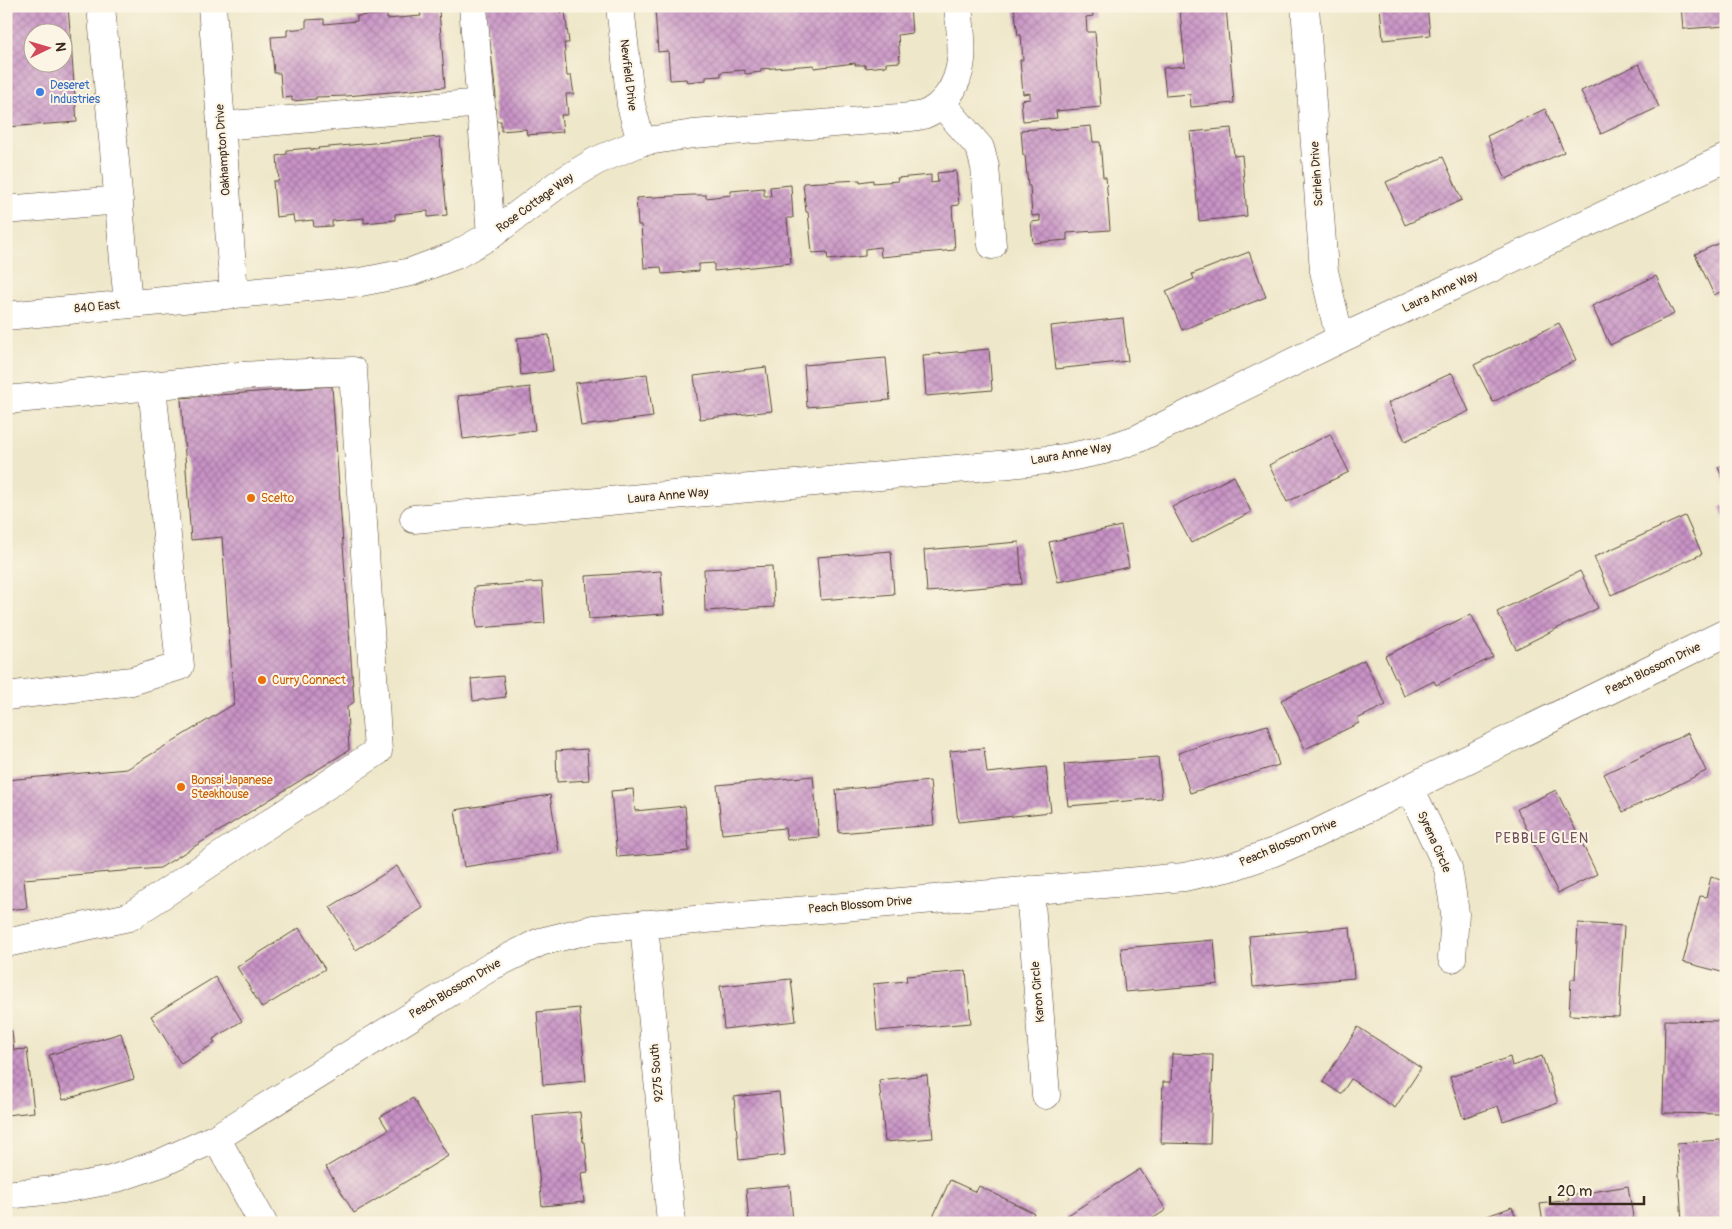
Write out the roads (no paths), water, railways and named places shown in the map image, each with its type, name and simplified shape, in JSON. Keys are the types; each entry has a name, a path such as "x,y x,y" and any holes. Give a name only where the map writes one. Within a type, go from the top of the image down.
{"street":[{"path":"101,6 128,304"},
{"name":"Oakhampton Drive","path":"212,6 234,294"},
{"path":"473,6 491,236"},
{"name":"Newfield Drive","path":"620,6 631,105 641,142"},
{"name":"Rose Cottage Way","path":"188,297 361,282 411,272 456,255 491,236 557,184 596,161 641,142 693,134 923,115 942,104 953,89 960,72 962,54 958,6"},
{"name":"Scirlein Drive","path":"1305,6 1324,271 1340,339"},
{"path":"221,126 481,103"},
{"path":"942,104 980,148 985,167 992,245"},
{"name":"Laura Anne Way","path":"414,519 1000,465 1065,458 1104,450 1136,439 1177,420 1340,339 1726,158"},
{"path":"6,210 119,200"},
{"name":"840 East","path":"6,316 188,297"},
{"path":"6,400 240,376 353,371 378,751 129,917 6,943"},
{"path":"6,696 132,681 180,666 152,386"},
{"name":"Peach Blossom Drive","path":"6,1195 63,1189 111,1180 161,1163 216,1138 492,966 540,942 593,929 1184,877 1231,867 1274,852 1305,838 1726,633"},
{"name":"Syrena Circle","path":"1410,788 1448,868 1455,913 1452,958"},
{"name":"Karon Circle","path":"1030,890 1046,1095"},
{"name":"9275 South","path":"644,924 671,1223"},
{"path":"216,1138 263,1223"}],"place":[{"name":"Deseret Industries","path":"40,92"},
{"name":"Scelto","path":"251,498"},
{"name":"Curry Connect","path":"262,680"},
{"name":"Bonsai Japanese Steakhouse","path":"181,787"}],"district":[{"name":"PEBBLE GLEN","path":"1542,838"}]}
